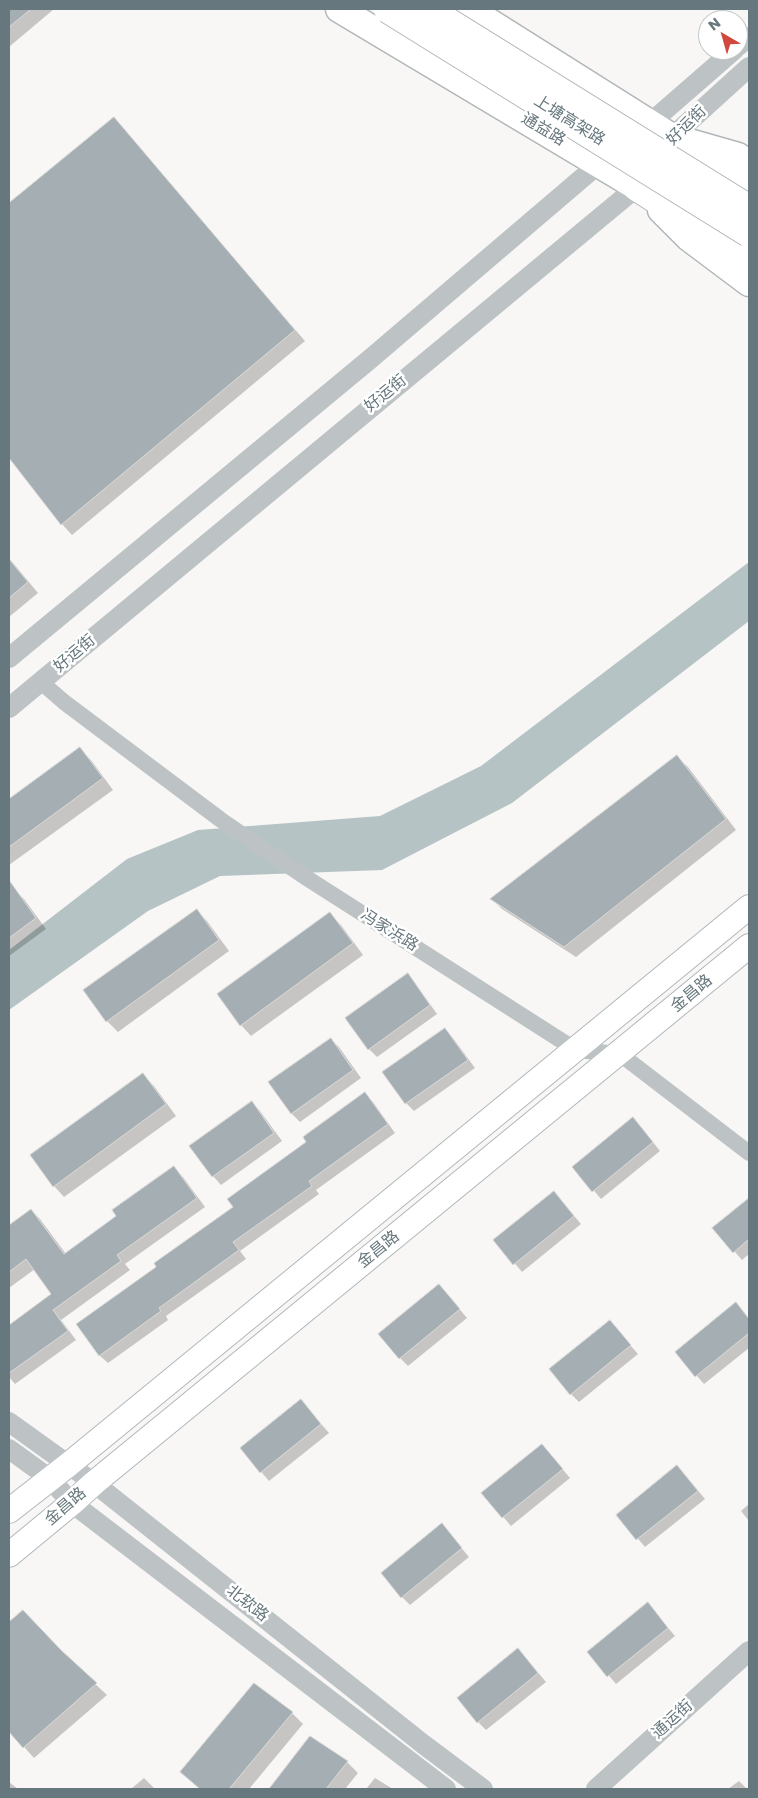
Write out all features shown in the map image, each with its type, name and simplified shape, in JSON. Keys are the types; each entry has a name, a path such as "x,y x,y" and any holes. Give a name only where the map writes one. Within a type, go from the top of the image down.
{"highway":[{"name":"上塘高架路","path":"388,9 749,233"},
{"name":"上塘高架路","path":"427,9 749,209"},
{"path":"662,130 749,183"},
{"path":"637,187 749,259"}],"main road":[{"name":"通益路","path":"339,9 637,187 749,247"},
{"path":"469,9 662,130 749,191"},
{"path":"662,130 738,156 749,164"},
{"path":"637,187 689,238 749,283"},
{"name":"金昌路","path":"9,1511 749,907"},
{"name":"金昌路","path":"9,1555 94,1483 620,1054 749,946"}],"street":[{"name":"好运街","path":"9,708 362,413 637,187 662,130 725,60"},
{"name":"好运街","path":"9,658 369,360 598,163 662,130 749,67"},
{"name":"冯家浜路","path":"41,682 64,702 221,820 302,875 576,1050 620,1054"},
{"path":"620,1054 749,1153"},
{"name":"北软路","path":"9,1422 58,1472 72,1503 446,1789"},
{"name":"北软路","path":"9,1449 58,1472 94,1483 415,1738 483,1789"},
{"name":"通运街","path":"596,1789 749,1650"}],"shaded area":[{"path":"749,562 749,621 512,803 382,870 220,876 148,911 9,1010 9,950 127,859 198,830 380,816 481,766"}],"building":[{"path":"9,9 31,9 9,27"},
{"path":"114,117 295,330 61,525 9,458 9,203"},
{"path":"9,559 28,582 9,598"},
{"path":"80,747 103,778 9,847 9,799"},
{"path":"677,755 726,819 564,947 490,899"},
{"path":"9,880 36,918 9,938"},
{"path":"197,909 219,940 106,1022 83,990"},
{"path":"330,912 353,943 240,1026 217,994"},
{"path":"408,973 430,1005 368,1050 345,1018"},
{"path":"445,1028 468,1060 405,1104 382,1072"},
{"path":"331,1038 353,1070 291,1114 268,1082"},
{"path":"143,1073 166,1104 53,1187 30,1155"},
{"path":"365,1092 388,1124 309,1181 312,1186 233,1242 239,1250 159,1308 161,1311 99,1356 76,1324 156,1267 154,1263 233,1207 227,1199 306,1142 303,1137"},
{"path":"252,1101 274,1133 212,1177 189,1146"},
{"path":"633,1117 653,1142 592,1192 572,1167"},
{"path":"174,1166 197,1198 117,1255 121,1261 53,1310 68,1331 9,1373 9,1325 51,1294 26,1259 9,1272 9,1225 31,1209 64,1254 116,1216 112,1210"},
{"path":"554,1191 574,1216 513,1265 493,1240"},
{"path":"749,1198 749,1239 733,1253 712,1228"},
{"path":"439,1284 460,1309 399,1359 378,1334"},
{"path":"736,1302 749,1319 749,1333 695,1377 675,1352"},
{"path":"610,1320 631,1345 570,1395 549,1369"},
{"path":"301,1399 321,1424 260,1473 240,1448"},
{"path":"542,1444 563,1469 502,1518 481,1493"},
{"path":"677,1465 698,1491 636,1540 616,1515"},
{"path":"442,1523 462,1548 401,1598 381,1573"},
{"path":"648,1602 668,1628 607,1677 587,1652"},
{"path":"23,1610 61,1650 97,1683 23,1748 9,1732 9,1622"},
{"path":"518,1648 538,1673 477,1723 457,1698"},
{"path":"254,1683 293,1712 229,1789 200,1789 180,1772"},
{"path":"310,1736 348,1761 326,1789 269,1789"}]}
